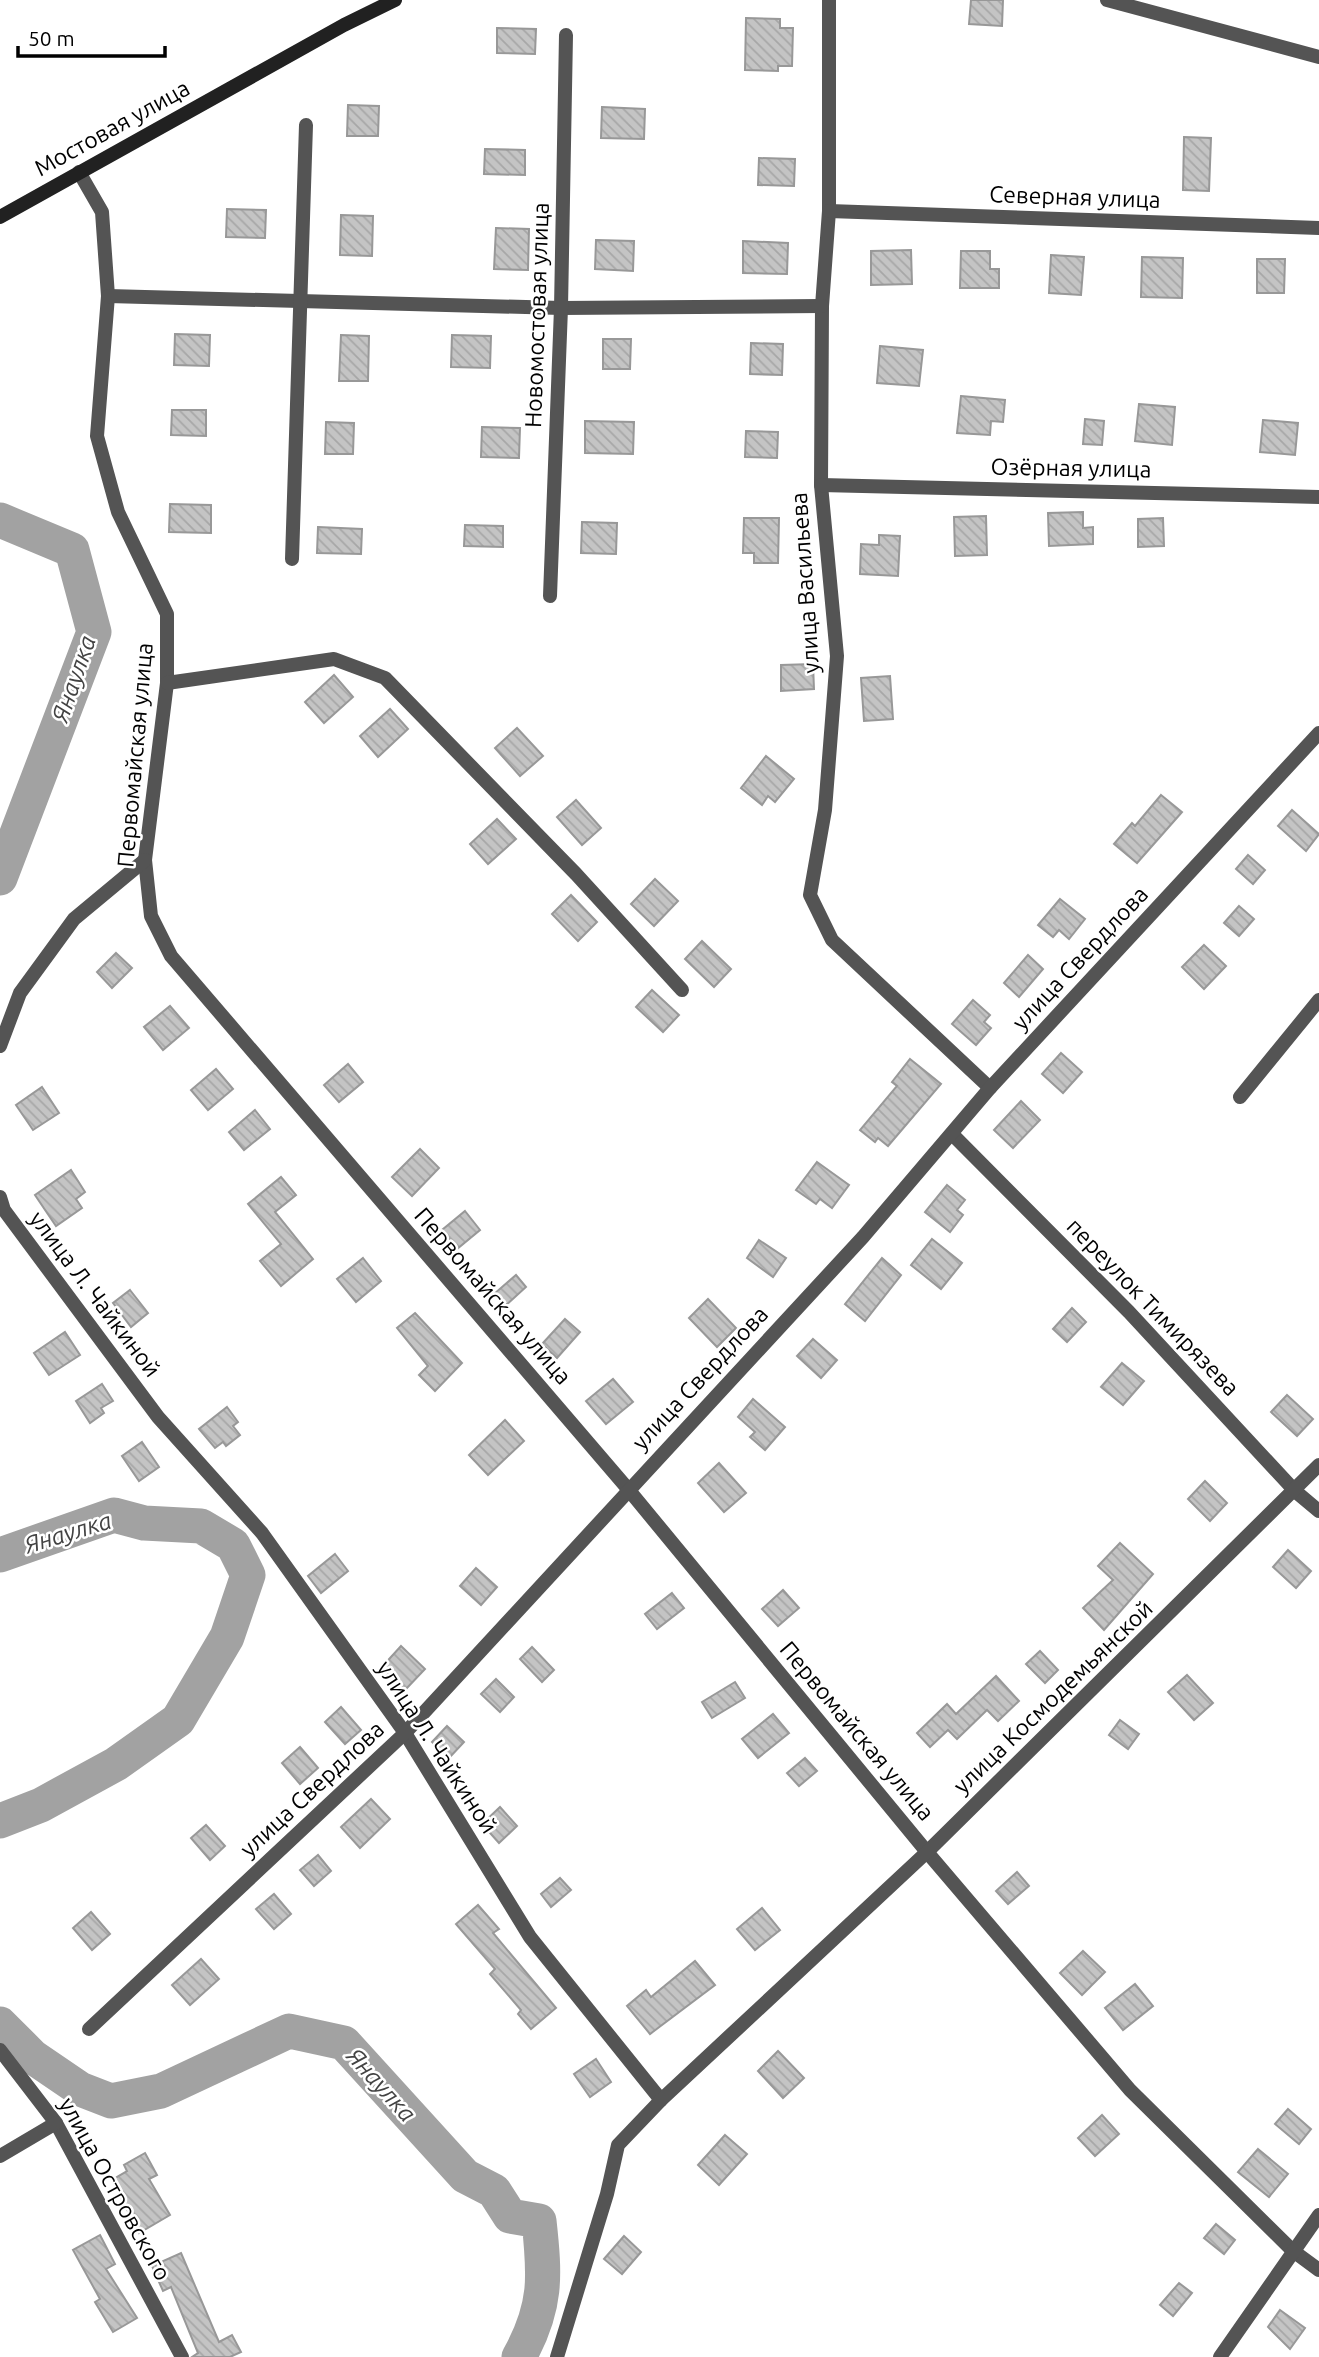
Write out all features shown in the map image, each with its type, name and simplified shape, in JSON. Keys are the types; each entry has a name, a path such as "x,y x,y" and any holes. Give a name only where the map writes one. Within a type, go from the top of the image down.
{"main road":[{"name":"Мостовая улица","path":"0,218 344,25 395,0"}],"street":[{"name":"улица Васильева","path":"830,0 829,211 822,306 821,485 837,656 825,810 810,895 832,940 990,1088"},
{"path":"1107,0 1319,57"},
{"name":"Новомостовая улица","path":"551,596 561,308 566,35"},
{"path":"292,559 306,125"},
{"name":"Первомайская улица","path":"79,172 102,212 108,296 97,436 118,512 167,614 167,682 145,860 151,916 171,956 628,1489 928,1852 1130,2090 1292,2250 1319,2270"},
{"name":"Северная улица","path":"829,211 1319,228"},
{"path":"108,296 561,308 822,306"},
{"name":"Озёрная улица","path":"821,485 1319,498"},
{"path":"167,682 334,659 385,678 576,874 682,990"},
{"name":"улица Свердлова","path":"89,2029 405,1733 953,1135 990,1088 1319,733"},
{"path":"0,1046 20,993 74,919 145,860"},
{"path":"1240,1097 1319,1000"},
{"name":"переулок Тимирязева","path":"953,1135 1129,1312 1295,1491 1319,1511"},
{"name":"улица Л. Чайкиной","path":"0,1197 4,1210 158,1417 262,1533 405,1733 530,1937 661,2100"},
{"name":"улица Космодемьянской","path":"661,2100 928,1852 1319,1465"},
{"name":"улица Островского","path":"0,2050 56,2123 182,2357"},
{"path":"557,2357 607,2194 618,2145 661,2100"},
{"path":"0,2156 56,2123"},
{"path":"1220,2357 1292,2250 1319,2215"}],"building":[{"path":"971,0 1003,0 1002,26 969,24"},
{"path":"746,18 780,19 780,28 793,28 792,66 778,66 778,71 745,70"},
{"path":"497,28 536,29 535,54 497,53"},
{"path":"348,105 379,106 378,136 347,136"},
{"path":"602,107 645,109 644,139 601,138"},
{"path":"1184,137 1211,138 1209,191 1183,190"},
{"path":"485,149 525,150 525,175 484,174"},
{"path":"759,158 795,159 794,186 758,185"},
{"path":"227,209 266,210 265,238 226,237"},
{"path":"341,215 373,216 372,256 340,255"},
{"path":"496,228 529,229 528,270 494,269"},
{"path":"596,240 634,241 633,271 595,269"},
{"path":"743,241 788,243 787,274 743,273"},
{"path":"911,250 912,284 871,285 871,251"},
{"path":"961,251 990,251 990,269 999,269 999,288 960,288"},
{"path":"1051,255 1084,257 1081,295 1049,293"},
{"path":"1142,257 1183,258 1182,298 1141,297"},
{"path":"1257,259 1285,259 1284,293 1257,293"},
{"path":"175,334 210,335 209,366 174,365"},
{"path":"341,335 369,336 368,381 339,381"},
{"path":"452,335 491,336 490,368 451,367"},
{"path":"603,339 631,339 630,369 603,369"},
{"path":"751,343 783,344 782,375 750,374"},
{"path":"880,346 923,350 919,386 877,383"},
{"path":"961,396 1005,400 1003,422 991,421 990,435 957,433"},
{"path":"1139,404 1175,407 1172,445 1135,441"},
{"path":"172,410 206,410 206,436 171,435"},
{"path":"1085,419 1104,421 1102,445 1083,444"},
{"path":"1263,420 1298,423 1295,455 1260,452"},
{"path":"585,421 634,422 633,454 585,453"},
{"path":"326,422 354,423 353,454 325,454"},
{"path":"482,427 520,428 519,458 481,457"},
{"path":"746,431 778,432 777,458 745,457"},
{"path":"170,504 211,505 211,533 169,532"},
{"path":"1083,512 1083,528 1093,527 1093,544 1049,546 1048,513"},
{"path":"986,516 987,555 955,556 954,517"},
{"path":"744,518 779,518 778,563 754,563 754,553 743,553"},
{"path":"1163,518 1164,546 1138,547 1138,519"},
{"path":"582,522 617,523 616,554 581,553"},
{"path":"465,525 503,526 503,547 464,546"},
{"path":"318,527 362,529 361,554 317,553"},
{"path":"879,535 900,536 898,576 860,574 861,544 879,545"},
{"path":"813,664 814,689 781,691 781,665"},
{"path":"334,675 353,697 324,723 305,702"},
{"path":"890,676 893,719 864,721 861,678"},
{"path":"390,709 408,729 378,757 360,736"},
{"path":"517,728 543,756 520,776 495,748"},
{"path":"766,756 794,779 775,802 768,796 762,805 741,788"},
{"path":"1161,795 1182,812 1137,863 1114,844 1132,823 1135,826"},
{"path":"576,800 601,828 582,845 557,817"},
{"path":"1292,810 1319,834 1306,851 1278,826"},
{"path":"497,819 516,839 488,864 470,844"},
{"path":"1248,855 1265,870 1253,884 1236,869"},
{"path":"655,879 678,901 654,926 631,904"},
{"path":"571,895 597,922 578,941 552,914"},
{"path":"1060,899 1085,919 1069,939 1059,930 1053,937 1038,925"},
{"path":"1239,906 1254,919 1239,936 1224,923"},
{"path":"702,941 731,969 714,987 685,959"},
{"path":"1204,945 1226,966 1204,989 1182,967"},
{"path":"116,953 132,968 112,988 97,972"},
{"path":"1028,955 1043,969 1019,997 1004,983"},
{"path":"652,990 679,1015 663,1032 636,1007"},
{"path":"973,1000 990,1015 984,1022 991,1028 976,1045 952,1024"},
{"path":"170,1006 189,1028 163,1050 144,1027"},
{"path":"1061,1053 1082,1072 1063,1093 1042,1074"},
{"path":"910,1059 941,1084 888,1146 878,1138 875,1142 860,1130 897,1086 892,1082"},
{"path":"348,1064 363,1082 339,1102 324,1085"},
{"path":"216,1069 233,1089 208,1110 191,1090"},
{"path":"42,1087 59,1113 33,1130 16,1105"},
{"path":"1021,1101 1040,1120 1013,1148 994,1130"},
{"path":"255,1110 270,1129 244,1150 229,1132"},
{"path":"420,1149 439,1168 412,1196 392,1177"},
{"path":"817,1162 849,1185 832,1208 820,1199 816,1204 796,1190"},
{"path":"71,1170 85,1192 76,1199 82,1208 56,1226 35,1195"},
{"path":"281,1177 296,1195 275,1212 313,1259 281,1286 260,1261 281,1244 248,1204"},
{"path":"947,1185 965,1200 957,1210 963,1215 950,1232 925,1212"},
{"path":"465,1211 480,1230 457,1249 442,1230"},
{"path":"932,1239 962,1263 941,1289 911,1265"},
{"path":"759,1240 786,1258 773,1277 747,1258"},
{"path":"363,1258 381,1281 356,1302 337,1279"},
{"path":"882,1258 901,1275 865,1321 845,1304"},
{"path":"516,1275 526,1287 505,1306 494,1294"},
{"path":"130,1290 148,1313 131,1327 113,1303"},
{"path":"708,1299 736,1328 717,1347 689,1318"},
{"path":"1072,1308 1086,1322 1067,1342 1053,1329"},
{"path":"415,1313 462,1363 435,1391 419,1375 428,1366 397,1328"},
{"path":"565,1319 580,1332 557,1358 542,1344"},
{"path":"65,1332 80,1355 49,1375 34,1353"},
{"path":"813,1339 837,1360 821,1378 797,1356"},
{"path":"1122,1363 1144,1381 1123,1405 1101,1387"},
{"path":"613,1379 633,1402 606,1424 586,1401"},
{"path":"102,1384 113,1401 101,1408 104,1413 90,1423 76,1401"},
{"path":"1287,1395 1313,1419 1297,1436 1271,1412"},
{"path":"753,1399 785,1427 765,1450 750,1437 755,1432 738,1417"},
{"path":"227,1407 238,1422 233,1426 240,1435 226,1446 223,1442 215,1448 199,1429"},
{"path":"505,1420 524,1441 488,1475 469,1455"},
{"path":"142,1442 159,1467 139,1481 122,1456"},
{"path":"719,1463 746,1493 724,1512 698,1483"},
{"path":"1205,1481 1227,1503 1210,1521 1188,1499"},
{"path":"1120,1543 1153,1574 1104,1630 1083,1608 1113,1580 1098,1566"},
{"path":"1288,1550 1311,1571 1296,1588 1273,1567"},
{"path":"335,1554 348,1571 321,1593 308,1576"},
{"path":"476,1568 497,1587 481,1605 460,1586"},
{"path":"783,1590 799,1608 778,1626 762,1609"},
{"path":"672,1593 684,1608 657,1629 645,1614"},
{"path":"401,1646 425,1669 405,1690 381,1668"},
{"path":"532,1647 554,1670 542,1682 520,1659"},
{"path":"1040,1651 1058,1670 1045,1683 1026,1664"},
{"path":"1187,1675 1213,1703 1194,1720 1168,1692"},
{"path":"996,1676 1019,1701 998,1721 987,1710 957,1739 948,1730 930,1747 917,1733 947,1704 956,1714"},
{"path":"496,1679 514,1697 500,1712 481,1694"},
{"path":"735,1682 745,1698 712,1718 702,1702"},
{"path":"341,1707 361,1730 345,1744 325,1722"},
{"path":"773,1714 789,1733 758,1758 742,1739"},
{"path":"1120,1720 1139,1734 1128,1749 1109,1735"},
{"path":"447,1726 464,1742 449,1758 432,1742"},
{"path":"300,1747 318,1768 300,1784 282,1763"},
{"path":"805,1758 817,1771 799,1786 787,1773"},
{"path":"371,1799 390,1819 360,1848 341,1827"},
{"path":"500,1807 517,1826 499,1843 482,1824"},
{"path":"206,1825 225,1846 210,1860 191,1838"},
{"path":"318,1855 331,1871 314,1886 300,1870"},
{"path":"1017,1872 1029,1886 1008,1904 996,1891"},
{"path":"560,1878 571,1890 551,1907 541,1894"},
{"path":"274,1894 291,1914 274,1929 256,1909"},
{"path":"478,1905 499,1929 493,1933 556,2008 531,2029 518,2014 521,2010 490,1974 495,1969 456,1924"},
{"path":"762,1908 780,1930 755,1950 737,1929"},
{"path":"91,1912 110,1934 92,1950 73,1928"},
{"path":"1083,1951 1105,1972 1082,1995 1060,1973"},
{"path":"201,1959 219,1979 190,2005 172,1985"},
{"path":"695,1961 715,1985 650,2034 627,2006 646,1990 651,1997"},
{"path":"1135,1984 1153,2006 1123,2030 1105,2008"},
{"path":"778,2051 804,2078 783,2098 758,2071"},
{"path":"596,2059 611,2082 590,2097 574,2074"},
{"path":"1288,2109 1311,2129 1299,2144 1275,2124"},
{"path":"1102,2115 1119,2134 1095,2156 1078,2138"},
{"path":"725,2135 747,2154 719,2185 698,2165"},
{"path":"1258,2149 1288,2174 1269,2197 1238,2172"},
{"path":"145,2153 157,2175 149,2179 170,2215 139,2233 112,2180 127,2171 124,2165"},
{"path":"1216,2224 1235,2240 1224,2254 1204,2238"},
{"path":"100,2235 115,2264 106,2269 137,2318 113,2332 95,2302 100,2299 73,2250"},
{"path":"624,2236 641,2252 622,2274 604,2259"},
{"path":"181,2253 219,2342 232,2335 241,2352 230,2357 192,2357 198,2353 171,2287 163,2291 152,2266"},
{"path":"1179,2283 1192,2293 1173,2316 1160,2305"},
{"path":"1280,2310 1305,2328 1290,2349 1268,2327"}],"waterway":[{"name":"Янаулка","path":"0,520 72,550 94,632 0,878"},
{"name":"Янаулка","path":"0,1555 114,1515 144,1523 201,1526 233,1545 248,1575 227,1637 178,1720 116,1764 41,1805 0,1821"},
{"name":"Янаулка","path":"0,2024 33,2057 80,2089 111,2101 161,2091 289,2031 344,2043 465,2176 494,2191 510,2216 539,2221 542,2291 535,2322 519,2357"}]}
